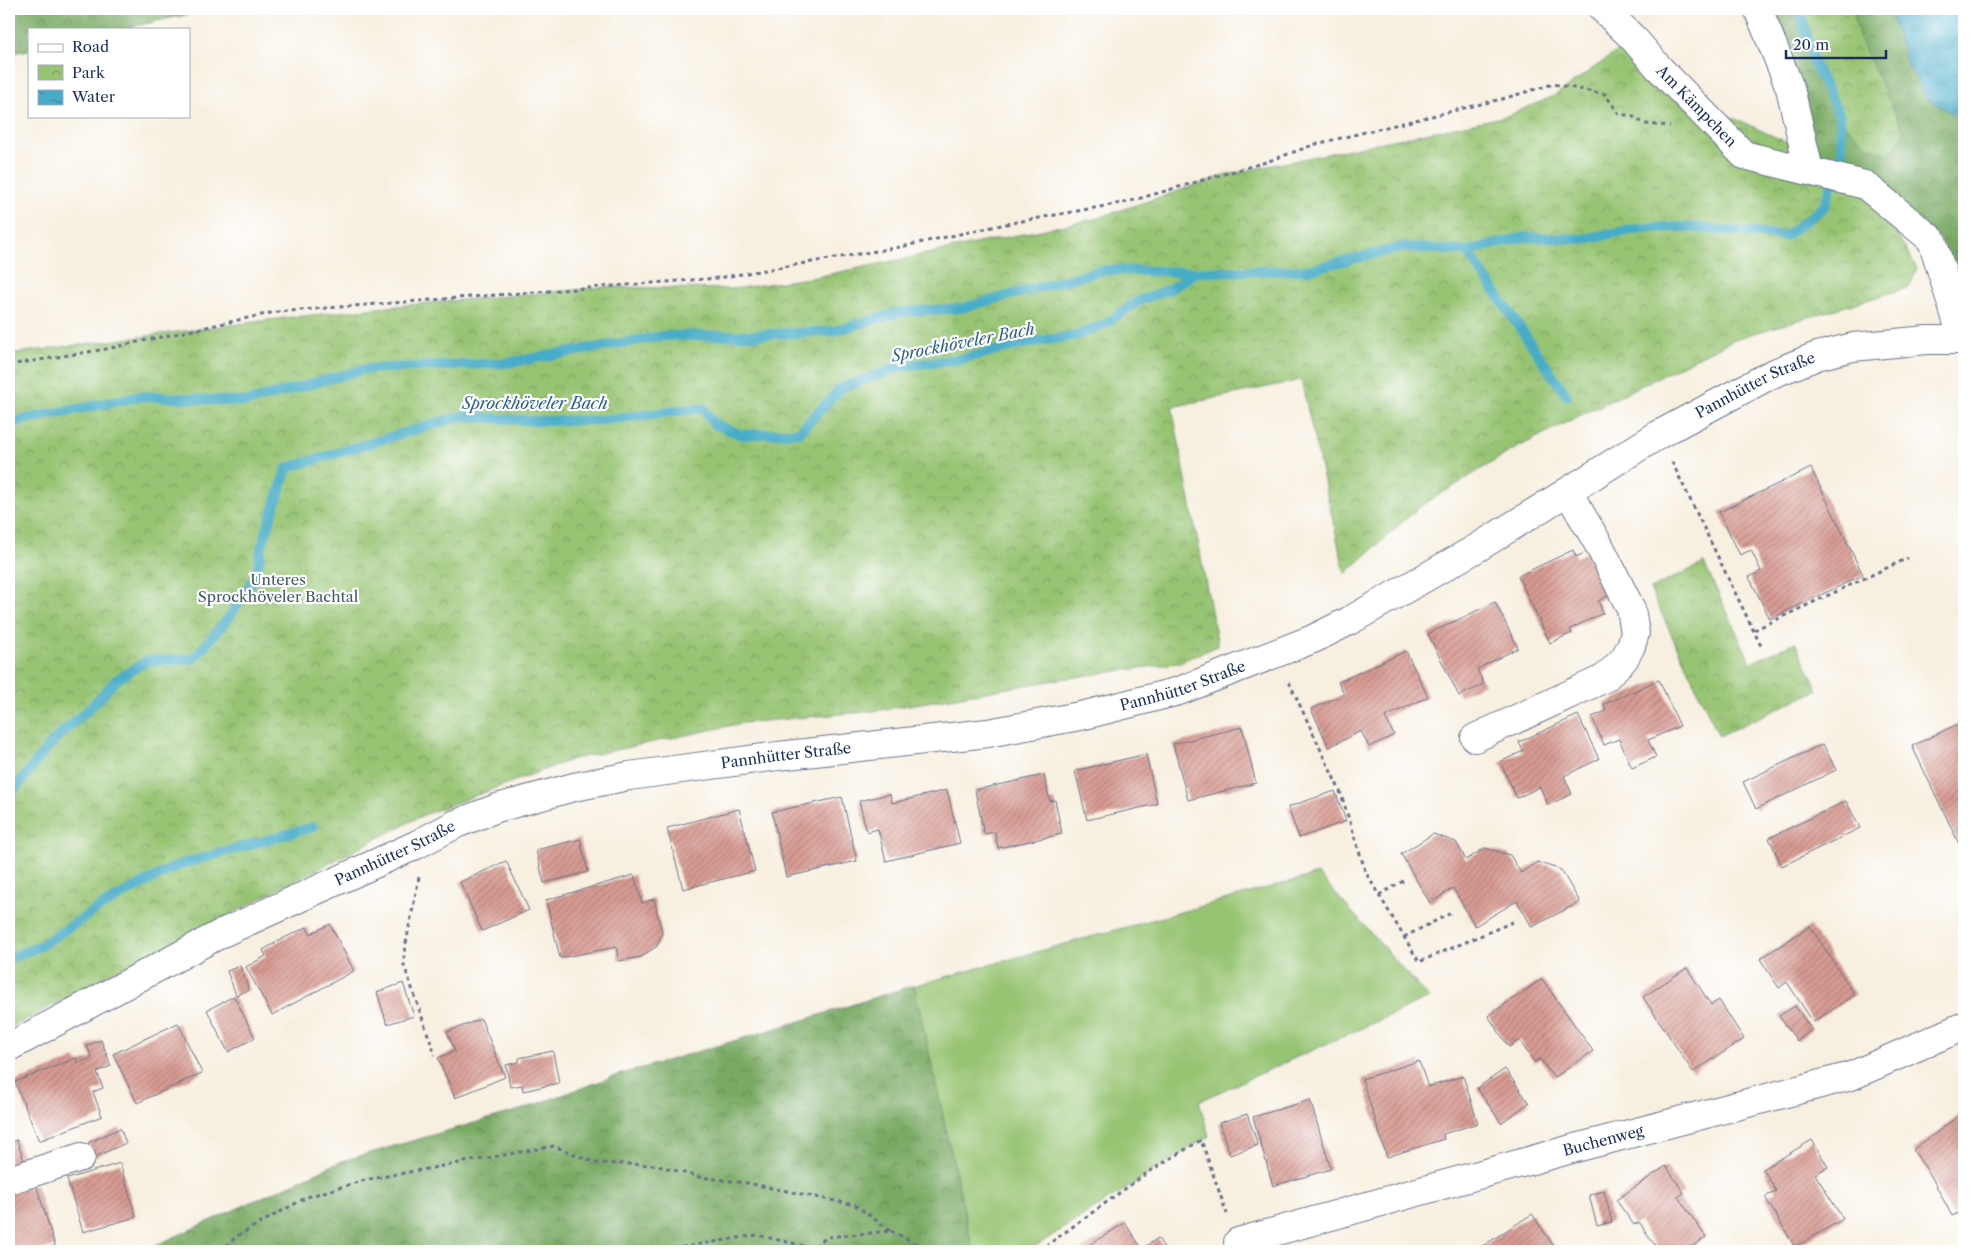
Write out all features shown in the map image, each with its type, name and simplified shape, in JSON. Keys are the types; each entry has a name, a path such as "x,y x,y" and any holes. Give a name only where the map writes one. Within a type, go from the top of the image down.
{"street":[{"name":"Am Kämpchen","path":"1603,9 1744,155 1865,185 1932,240 1964,340"},
{"path":"1758,9 1790,88 1809,170"},
{"name":"Pannhütter Straße","path":"9,1047 222,932 416,845 456,824 497,808 629,776 778,756 988,733 1084,715 1179,691 1276,654 1349,621 1477,548 1658,434 1740,389 1817,356 1853,347 1964,340"},
{"path":"1475,738 1605,678 1624,659 1631,646 1635,633 1631,609 1599,545 1568,492"},
{"name":"Buchenweg","path":"1238,1242 1568,1150 1851,1076 1964,1026"},
{"path":"9,1180 81,1157"}],"path":[{"path":"9,366 106,348 275,312 718,278 900,247 1006,224 1127,202 1266,162 1316,144 1502,99 1553,84 1605,94 1619,114 1632,116 1645,124 1678,126"},
{"path":"1658,434 1699,514 1761,646"},
{"path":"1754,630 1908,558"},
{"path":"1276,654 1340,791 1366,873 1419,962 1515,921"},
{"path":"416,845 421,870 404,953 404,965 435,1055"},
{"path":"1379,895 1404,880"},
{"path":"1404,937 1453,912"},
{"path":"1039,1251 1147,1173 1200,1140 1221,1199"},
{"path":"219,1251 239,1235 307,1197 366,1180 554,1146 596,1163 655,1166 699,1178 747,1183 855,1205 891,1231 931,1251"},
{"path":"808,1251 827,1237 891,1231"},
{"path":"658,1251 757,1235 812,1248"}],"green space":[{"path":"9,9 212,9 126,28 28,28 28,50 9,54"},
{"path":"1769,9 1889,9 1891,16 1960,117 1964,115 1964,302 1940,238 1818,163"},
{"path":"1795,9 1853,9 1859,37 1904,132 1890,156 1867,145 1830,110 1822,72"},
{"name":"Unteres Sprockhöveler Bachtal","path":"1636,38 1718,111 1815,155 1843,164 1870,190 1917,268 1910,287 1735,339 1553,429 1509,452 1418,508 1345,574 1301,380 1172,407 1218,646 1177,663 1061,679 875,711 743,723 573,759 421,816 9,1028 9,354 284,318 406,305 606,287 732,289 816,277 1094,219 1226,175 1507,116 1554,96"},
{"path":"1704,563 1751,663 1795,642 1818,690 1719,736 1650,589"},
{"path":"1318,874 1429,998 1199,1101 1209,1136 1028,1251 973,1251 913,986"},
{"path":"914,985 973,1251 143,1251 342,1161 523,1109 615,1076"}],"water":[{"path":"1889,9 1964,9 1964,115 1960,117 1927,99 1907,63"}],"building":[{"path":"1811,468 1863,575 1770,619 1749,577 1761,571 1751,550 1740,555 1719,512"},
{"path":"1573,550 1576,557 1591,550 1612,594 1598,601 1603,613 1570,629 1572,633 1550,643 1518,576"},
{"path":"1495,602 1518,648 1477,669 1484,684 1459,696 1428,634"},
{"path":"1406,651 1428,697 1385,717 1394,735 1369,747 1361,731 1329,747 1311,709 1344,694 1338,682"},
{"path":"1659,680 1680,726 1648,740 1656,757 1632,768 1619,739 1604,745 1592,717 1606,711 1604,704"},
{"path":"1578,715 1599,759 1564,776 1572,794 1548,805 1540,787 1517,798 1500,762 1523,751 1519,742"},
{"path":"1964,721 1964,847 1961,848 1912,746"},
{"path":"1242,727 1256,783 1188,800 1173,744"},
{"path":"1823,744 1836,770 1756,809 1743,782"},
{"path":"1146,754 1157,804 1087,820 1075,771"},
{"path":"1044,775 1050,801 1055,800 1062,834 998,848 995,832 984,834 975,790"},
{"path":"947,790 960,843 886,861 878,829 867,832 859,801 890,794 892,803"},
{"path":"1335,791 1346,821 1299,838 1288,807"},
{"path":"842,797 857,861 786,877 772,812"},
{"path":"1846,801 1860,828 1782,866 1769,838"},
{"path":"739,809 755,871 683,889 667,828"},
{"path":"1433,834 1456,842 1466,860 1485,848 1510,855 1521,873 1537,862 1561,870 1580,902 1532,927 1517,901 1475,926 1453,888 1430,903 1401,854"},
{"path":"580,839 588,872 544,883 536,850"},
{"path":"506,861 529,910 482,931 460,882"},
{"path":"634,875 642,903 654,899 662,933 657,946 641,957 619,961 616,947 560,958 546,900"},
{"path":"330,924 354,971 272,1015 246,967 266,956 263,950 284,938 307,927 310,934"},
{"path":"1810,926 1855,995 1813,1022 1787,982 1779,988 1760,959"},
{"path":"240,966 249,990 236,995 227,971"},
{"path":"1687,968 1711,1005 1719,1000 1744,1039 1693,1072 1643,997"},
{"path":"1542,979 1593,1051 1554,1078 1540,1059 1534,1062 1519,1040 1509,1047 1488,1016"},
{"path":"403,983 414,1016 387,1024 377,992"},
{"path":"234,996 255,1038 228,1052 207,1010"},
{"path":"1795,1006 1812,1030 1797,1041 1779,1016"},
{"path":"481,1019 505,1077 455,1098 438,1058 455,1051 447,1032"},
{"path":"178,1023 202,1073 137,1103 113,1054"},
{"path":"101,1040 111,1066 97,1072 103,1088 93,1092 102,1116 39,1141 15,1082 76,1058 78,1063 92,1058 87,1046"},
{"path":"553,1051 559,1083 523,1091 522,1085 510,1087 506,1065 519,1062 519,1058"},
{"path":"1419,1061 1428,1087 1463,1076 1478,1123 1443,1134 1444,1139 1387,1157 1362,1079"},
{"path":"1505,1069 1529,1103 1501,1123 1477,1088"},
{"path":"1310,1100 1331,1169 1273,1186 1253,1117"},
{"path":"1964,1112 1964,1210 1952,1216 1931,1176 1913,1150"},
{"path":"1247,1114 1258,1145 1230,1155 1219,1123"},
{"path":"120,1128 126,1143 95,1157 88,1143"},
{"path":"17,1140 25,1164 9,1169 9,1142"},
{"path":"1812,1140 1828,1167 1815,1174 1843,1219 1795,1247 1765,1197 1776,1191 1763,1169"},
{"path":"120,1163 136,1217 83,1232 67,1179"},
{"path":"1666,1166 1684,1193 1678,1197 1706,1237 1685,1251 1659,1251 1639,1222 1634,1225 1616,1200"},
{"path":"36,1184 55,1246 39,1251 9,1251 9,1193"},
{"path":"1604,1191 1612,1222 1597,1226 1589,1195"},
{"path":"1532,1214 1557,1251 1475,1251"},
{"path":"1125,1223 1142,1249 1158,1238 1166,1251 1079,1251"}],"waterway":[{"name":"Sprockhöveler Bach","path":"9,426 21,420 143,396 247,402 365,369 506,363 663,336 752,335 834,331 900,312 962,308 1103,270 1196,272 1307,270 1402,247 1467,251 1524,237 1582,239 1641,228 1687,227 1785,236 1824,207 1842,153 1840,116 1814,64 1800,9"},
{"path":"1467,251 1567,396"},
{"name":"Sprockhöveler Bach","path":"9,796 52,742 93,705 116,680 147,661 193,659 227,620 257,574 261,548 287,468 461,416 535,421 601,420 703,408 714,424 742,435 799,432 841,388 902,366 961,359 1028,343 1078,335 1107,323 1138,301 1170,289 1195,273"},
{"path":"9,958 40,946 103,905 178,865 313,827"}]}
